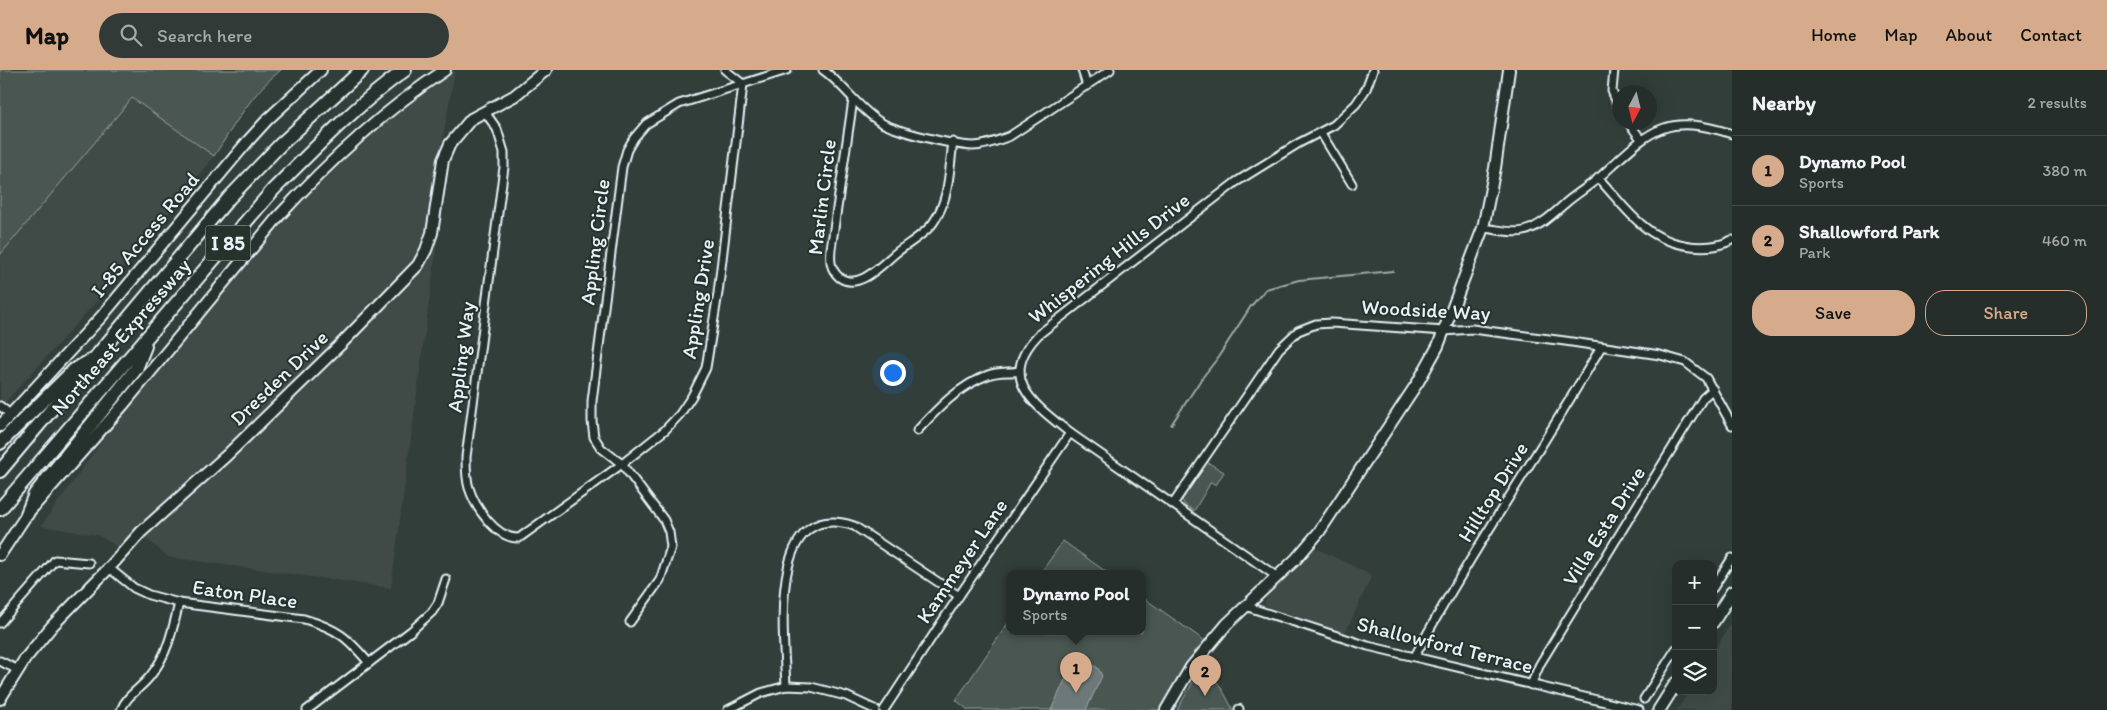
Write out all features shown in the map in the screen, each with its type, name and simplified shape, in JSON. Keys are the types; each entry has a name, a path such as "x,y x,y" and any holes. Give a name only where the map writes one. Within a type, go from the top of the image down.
{"highway":[{"name":"Northeast Expressway","path":"0,471 230,198 280,144 362,70"},
{"name":"Northeast Expressway","path":"0,509 273,190 360,105 405,70"},
{"path":"27,514 35,494 136,369 148,338"},
{"path":"0,443 74,370 98,356"}],"main road":[{"path":"1717,616 1732,592"},
{"path":"1659,710 1672,689"}],"street":[{"name":"I-85 Access Road","path":"4,419 102,316 255,133 321,70"},
{"path":"0,555 27,514 129,398 302,191 366,129 445,70"},
{"name":"Dresden Drive","path":"0,699 18,670 52,626 110,568 141,532 226,456 340,345 418,265 426,250 432,232 443,160 450,144 471,119 514,96 546,70"},
{"path":"725,70 743,84"},
{"name":"Appling Circle","path":"630,622 660,580 671,547 669,532 664,520 622,464 601,448 594,437 592,400 622,167 627,150 640,131 659,115 679,104 787,70"},
{"path":"823,70 853,100 880,122 898,131 974,146 1010,136 1110,70"},
{"path":"1082,70 1087,86"},
{"name":"Whispering Hills Drive","path":"1020,371 1028,346 1038,335 1236,182 1299,143 1334,126 1356,104 1366,89 1373,70"},
{"path":"1166,710 1191,666 1227,624 1296,559 1319,532 1418,382 1444,332 1482,228 1495,168 1509,70"},
{"path":"1613,85 1614,70"},
{"name":"Appling Drive","path":"560,509 622,464 664,430 680,414 692,396 706,368 718,293 743,84"},
{"name":"Marlin Circle","path":"853,100 830,262 832,270 842,279 852,282 866,277 932,225 947,195 953,142"},
{"name":"Appling Way","path":"485,112 498,129 504,152 504,167 466,456 469,488 479,507 495,527 514,538 519,538 531,531 560,509"},
{"path":"1482,228 1512,232 1524,231 1552,216 1568,200 1598,178 1641,139 1662,128 1687,124 1702,125 1732,134"},
{"path":"1634,130 1641,139"},
{"path":"1320,133 1352,184"},
{"path":"1598,178 1641,225 1657,235 1671,241 1697,247 1712,247 1732,240"},
{"name":"Woodside Way","path":"1173,504 1279,349 1298,331 1316,324 1332,323 1444,332 1472,329 1660,355 1685,362 1706,378 1732,425"},
{"name":"Hilltop Drive","path":"1415,656 1440,609 1563,414 1601,347"},
{"path":"917,431 936,410 988,375 1020,371 1023,389 1030,399 1070,433 1276,576"},
{"name":"Villa Esta Drive","path":"1531,685 1540,664 1703,398 1713,389"},
{"path":"0,406 4,419"},
{"name":"Kammeyer Lane","path":"884,710 1070,433"},
{"path":"786,686 783,616 785,584 791,555 797,541 815,525 841,521 854,526 959,596"},
{"path":"1717,582 1732,558"},
{"path":"0,623 56,560 89,563"},
{"name":"Eaton Place","path":"110,568 134,588 149,595 179,603 304,619 320,624 349,639 369,663"},
{"path":"307,710 432,612 438,603 446,579"},
{"path":"121,710 130,695 150,676 160,662 172,634 179,603"},
{"name":"Shallowford Terrace","path":"1245,606 1368,646 1639,710"},
{"path":"1644,699 1675,650"},
{"path":"0,661 18,670"},
{"path":"733,709 761,693 786,686 811,687 846,696 876,710"}],"shaded area":[{"path":"0,70 281,70 252,99 214,156 132,98 0,255"},
{"path":"455,70 440,155 436,250 391,588 168,557 135,529 119,548 98,535 41,526 120,416 342,152 359,134"},
{"path":"132,98 214,156 96,302 0,408 0,255"},
{"path":"1207,462 1224,472 1216,485 1211,482 1194,511 1184,504 1182,500"},
{"path":"1063,541 1103,570 1043,570"},
{"path":"1315,548 1372,575 1345,634 1266,606 1267,597"},
{"path":"1146,600 1208,643 1169,710 968,710 956,700 1006,626 1006,635 1146,635"},
{"path":"1732,622 1732,710 1677,710 1686,695 1717,695 1717,646"},
{"path":"1083,660 1098,668 1102,676 1086,710 1051,710 1071,667"},
{"path":"1202,671 1213,677 1217,682 1233,710 1177,710 1196,677"}],"waterway":[{"path":"1171,425 1251,306 1266,289 1299,280 1393,271"}],"place":[{"name":"Dynamo Pool","path":"1076,693"},
{"name":"Shallowford Park","path":"1205,696"}]}
